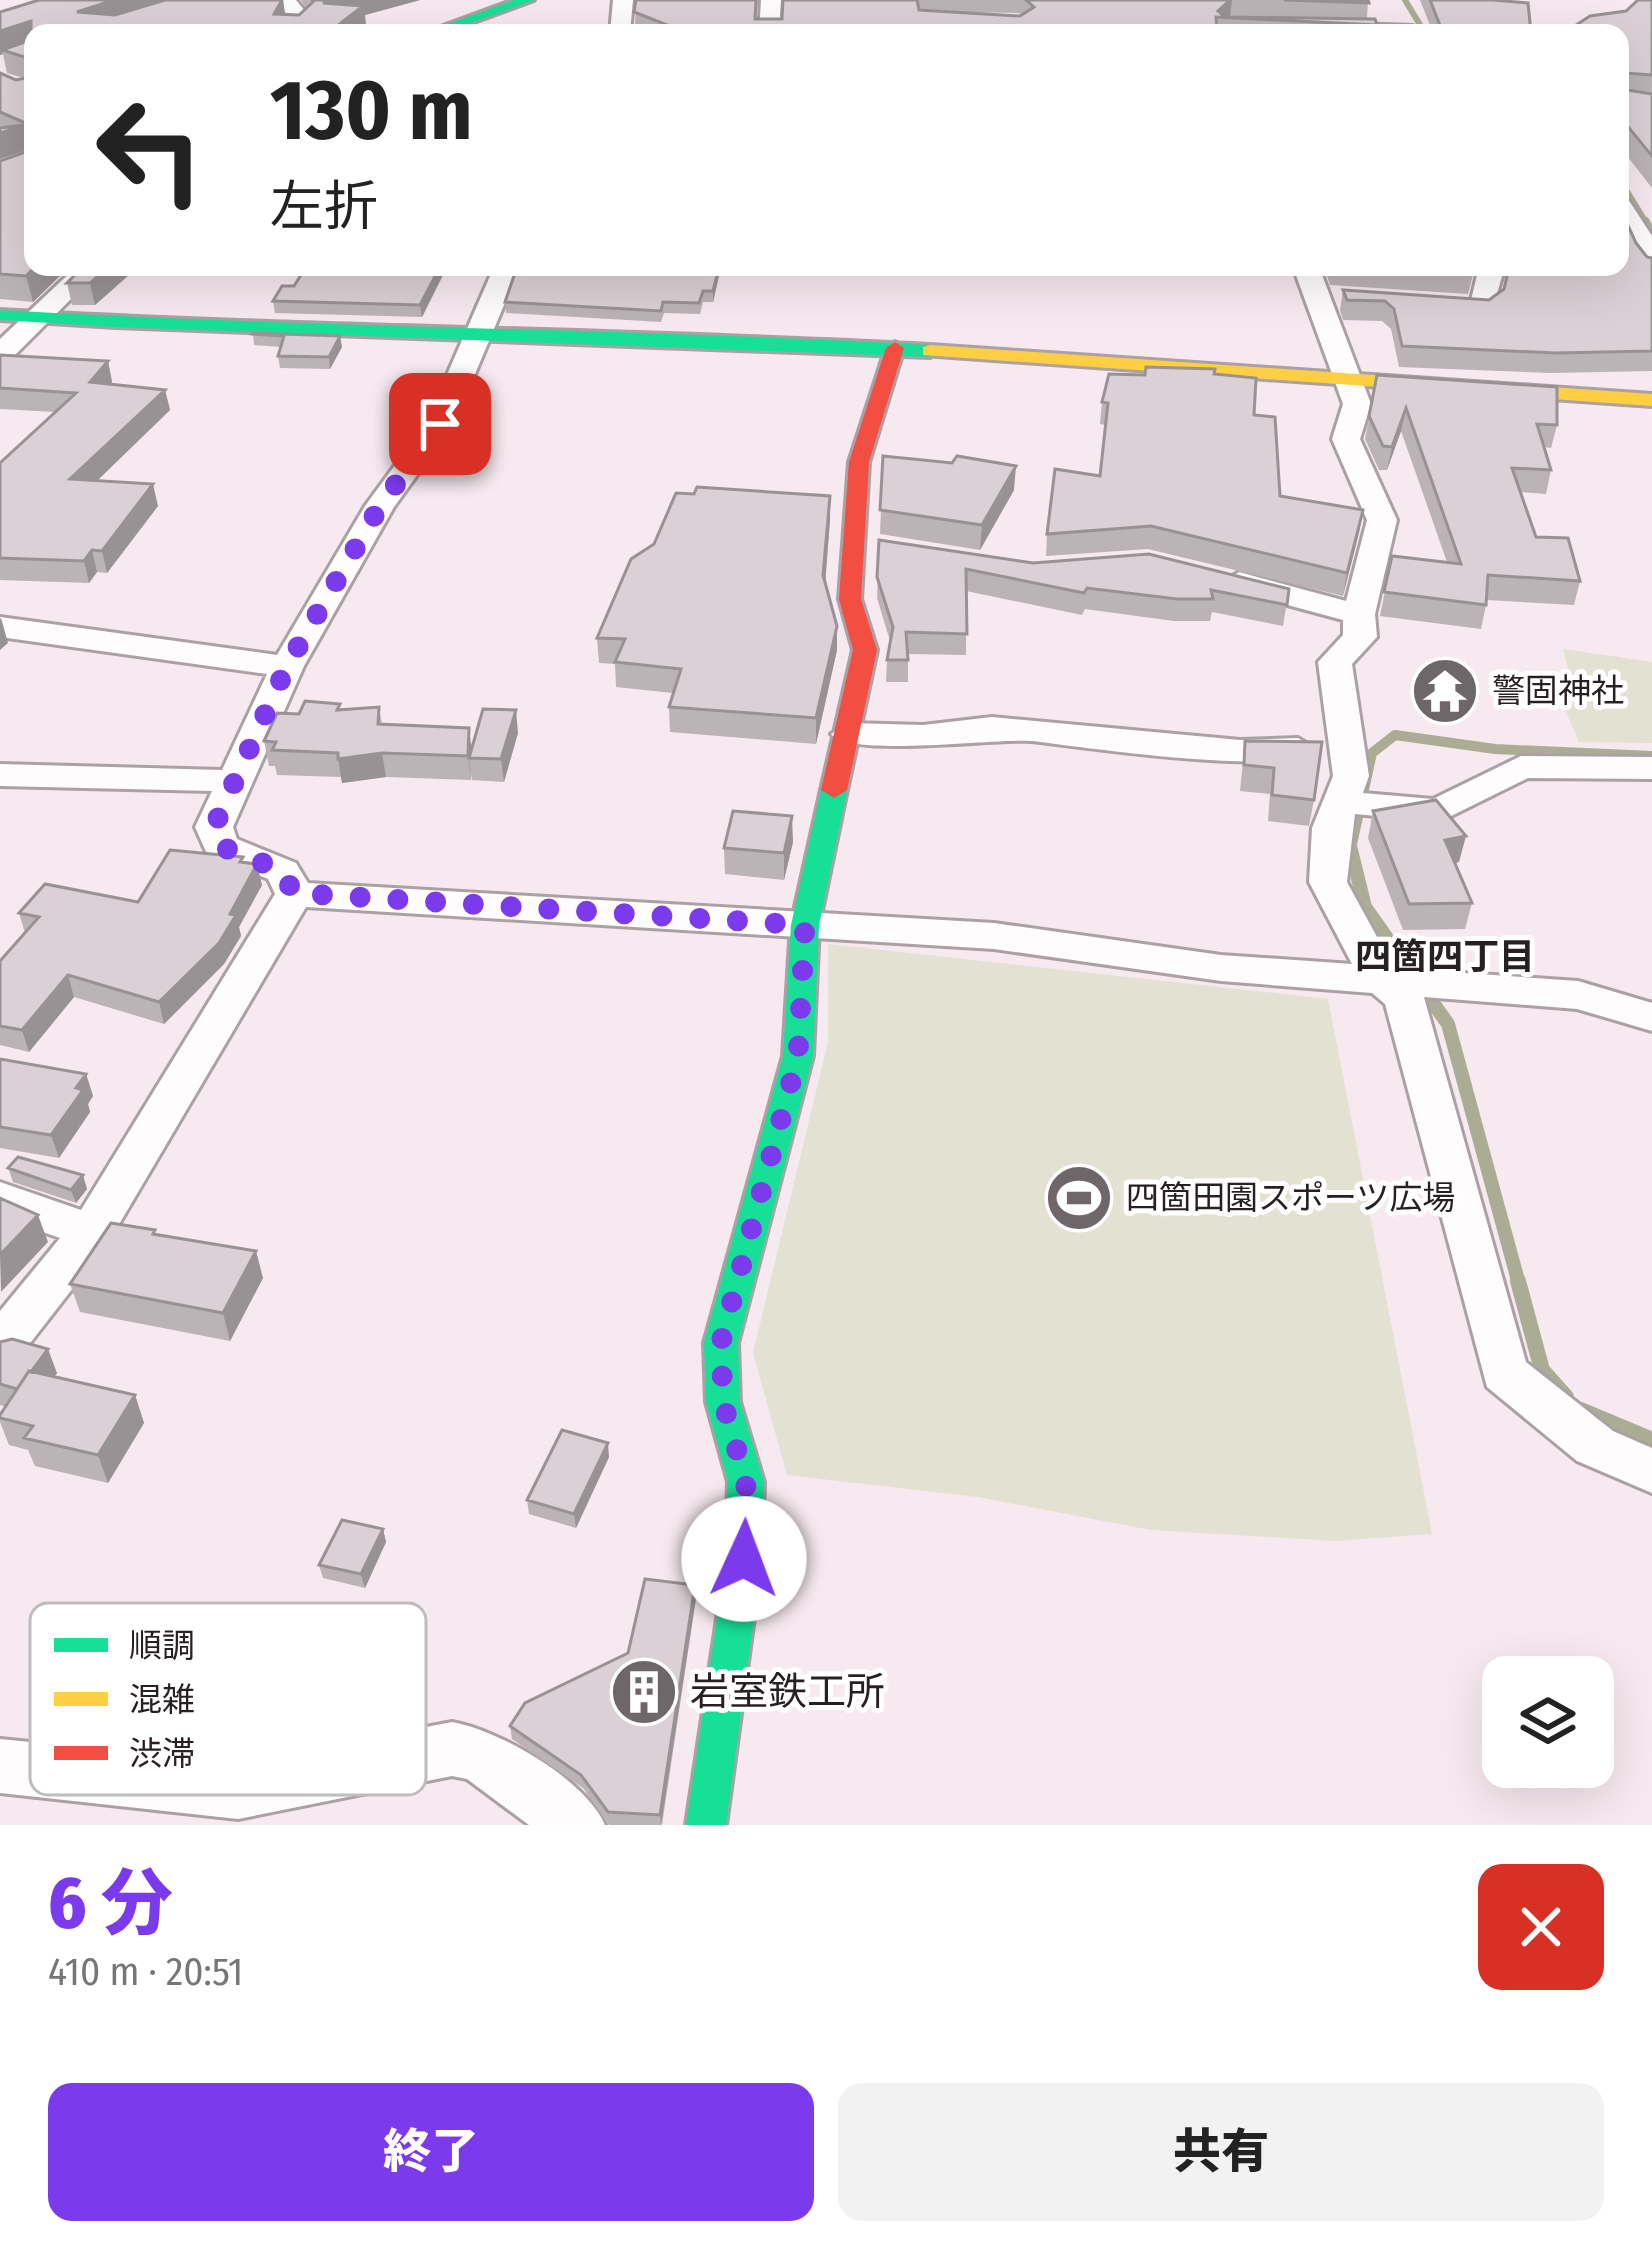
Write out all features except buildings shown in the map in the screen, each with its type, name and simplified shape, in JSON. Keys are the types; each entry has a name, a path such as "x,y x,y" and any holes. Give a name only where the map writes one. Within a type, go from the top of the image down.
{"street":[{"path":"286,0 303,21 300,24"},
{"path":"456,24 527,0"},
{"path":"1396,13 1406,24"},
{"path":"1629,225 1652,255"},
{"path":"0,354 80,276"},
{"path":"293,893 283,871 220,846 214,827 287,666 380,506 440,424 503,276"},
{"path":"1412,303 1482,308 1490,276"},
{"path":"1322,287 1357,404 1346,439 1382,520 1359,614 1360,637 1335,662 1351,776 1331,828 1328,882 1404,998 1504,1373 1595,1446 1652,1472"},
{"path":"0,315 152,326 481,331 895,348 1652,400"},
{"path":"706,1825 744,1559 746,1482 723,1402 721,1342 798,1056 805,925 865,650 850,599 866,546 859,462 895,348"},
{"path":"1202,573 1359,614"},
{"path":"0,627 94,634 167,652 287,666"},
{"path":"849,734 923,736 992,727 1240,751 1345,747"},
{"path":"1343,802 1439,811 1521,767 1652,768"},
{"path":"0,775 236,781"},
{"path":"293,893 994,936 1221,968 1578,994 1652,1017"},
{"path":"0,1346 92,1231 293,893"},
{"path":"0,1199 92,1231"},
{"path":"426,1754 452,1749 480,1754 576,1825"},
{"path":"0,1766 30,1769"}],"shaded area":[{"path":"1563,649 1652,662 1652,743 1579,742 1563,704 1573,688"},
{"name":"四箇田園スポーツ広場","path":"828,944 1328,999 1432,1534 1335,1541 1151,1530 978,1497 787,1475 753,1353 828,1042"}],"waterway":[{"path":"1405,0 1420,24"},
{"path":"1629,195 1647,224"},
{"path":"1645,221 1652,235"},
{"path":"1351,849 1372,753 1395,735 1495,749 1652,756"},
{"path":"1350,846 1365,907 1448,1024 1519,1284"},
{"path":"1518,1281 1542,1370 1566,1397"},
{"path":"1581,1410 1652,1440"}],"traffic: fast":[{"path":"457,24 527,0"},
{"path":"0,315 930,351"},
{"path":"706,1825 744,1559 746,1482 723,1402 721,1343 798,1056 805,925 834,790"}],"traffic: slow":[{"path":"930,351 1652,400"}],"traffic: jam":[{"path":"834,790 865,650 850,599 859,462 895,348"}],"place":[{"name":"警固神社","path":"1445,691"},
{"name":"四箇田園スポーツ広場","path":"1079,1198"},
{"name":"岩室鉄工所","path":"644,1692"}],"district":[{"name":"四箇四丁目","path":"1445,957"}],"route":[{"path":"440,424 380,506 287,666 214,827 220,846 283,871 293,893 805,925 798,1056 721,1342 723,1402 746,1482 744,1559"}]}
